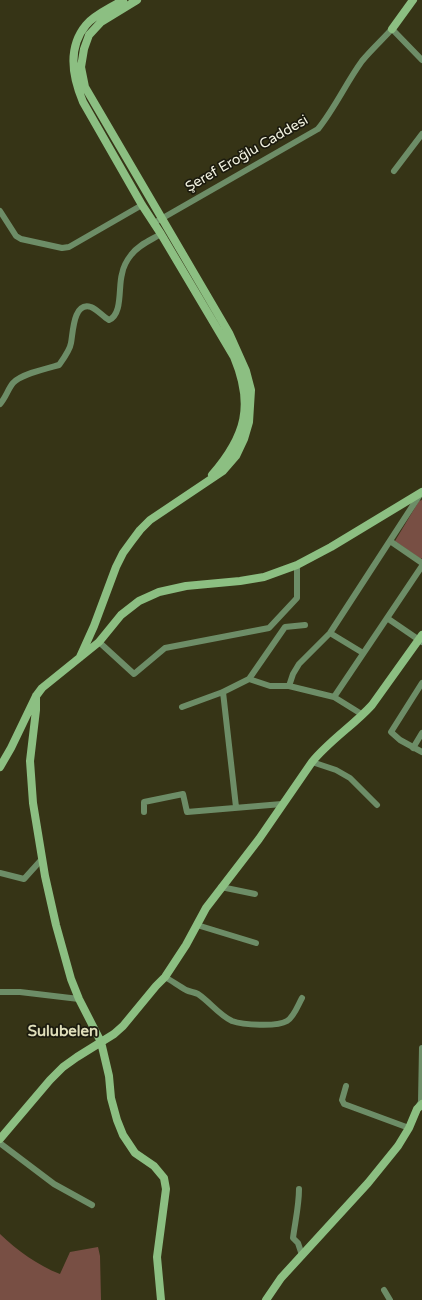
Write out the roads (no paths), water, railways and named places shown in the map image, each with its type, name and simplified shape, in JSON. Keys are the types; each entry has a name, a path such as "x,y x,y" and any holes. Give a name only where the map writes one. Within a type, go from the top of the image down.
{"street":[{"path":"123,0 99,14 87,24 79,38 74,52 73,68 76,86 83,102 142,204 158,221 161,234 234,358 242,376 246,407 243,424 232,448 205,482"},
{"path":"80,658 123,553 140,530 150,520 223,471 236,456 244,439 249,422 251,390 244,366 229,333 158,221 85,87 81,67 84,49 89,35 102,22 137,0"},
{"name":"Şeref Eroğlu Caddesi","path":"158,221 318,129 329,115 363,60 392,29 413,0"},
{"path":"392,29 422,60"},
{"path":"394,171 422,134"},
{"path":"0,212 16,236 21,239 62,248 69,247 142,204"},
{"path":"0,404 14,381 20,377 60,365 71,343 74,322 80,310 85,307 91,307 109,320 112,318 116,313 122,274 127,261 136,249 161,234"},
{"path":"289,686 293,674 299,664 330,633 422,492"},
{"path":"0,767 11,748 36,696 42,688 99,642 121,615 139,601 159,592 186,586 240,581 264,577 297,565 331,547 422,492"},
{"path":"334,697 422,565 390,541"},
{"path":"99,642 134,674 166,648 269,628 297,598 297,565"},
{"path":"92,1205 54,1184 0,1143 50,1080 63,1067 77,1057 101,1044 123,1026 163,979 206,908 259,838 312,762 320,752 363,715 372,705 421,639 386,618"},
{"path":"182,707 223,692 249,679 285,627 305,625"},
{"path":"330,633 363,653"},
{"path":"249,679 270,686 289,686 334,697 363,715"},
{"path":"422,683 391,732 400,740 422,752"},
{"path":"223,692 236,807"},
{"path":"36,696 36,710 30,761 33,803 42,859 56,925 71,979 101,1044 109,1076 111,1098 123,1136 135,1153 154,1166 164,1178 166,1189 157,1257 161,1300"},
{"path":"413,748 422,733"},
{"path":"312,762 336,770 350,778 377,805"},
{"path":"144,812 144,802 183,794 187,812 282,804"},
{"path":"0,873 24,879 42,859"},
{"path":"221,887 255,894"},
{"path":"197,925 256,943"},
{"path":"163,979 197,994 222,1015 241,1024 267,1024 288,1021 302,998"},
{"path":"0,992 20,992 79,999"},
{"path":"266,1300 281,1278 368,1183 398,1146 420,1107 422,1048"},
{"path":"346,1086 342,1100 344,1104 409,1128"},
{"path":"299,1189 294,1238 298,1242 302,1255"},
{"path":"384,1290 390,1300"}],"district":[{"name":"Sulubelen","path":"63,1032"}]}
